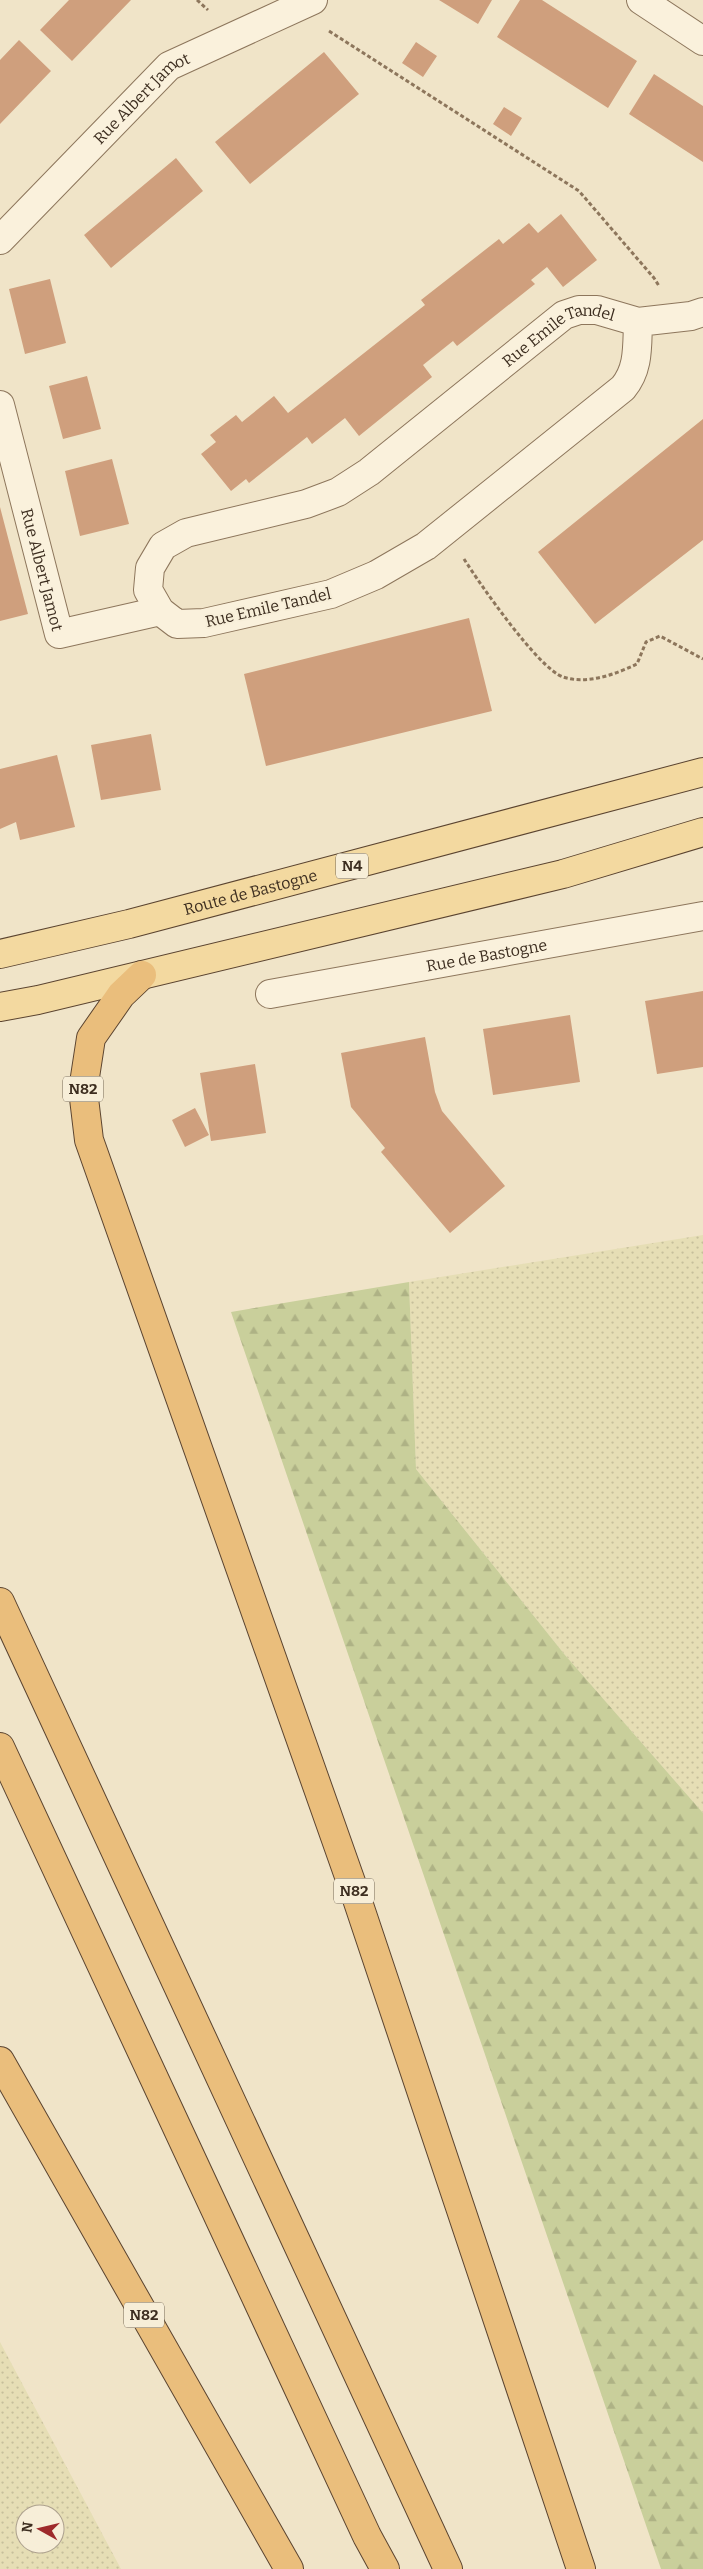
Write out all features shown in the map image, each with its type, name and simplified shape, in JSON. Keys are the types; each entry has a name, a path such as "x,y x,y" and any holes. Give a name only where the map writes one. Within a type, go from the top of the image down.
{"highway":[{"name":"N82","path":"142,975 121,995 91,1038 83,1090 89,1140 357,1899 581,2569"},
{"path":"0,1602 448,2569"},
{"path":"0,1747 366,2536 385,2569"},
{"name":"N82","path":"0,2061 289,2569"}],"main road":[{"name":"Route de Bastogne","path":"0,954 138,921 703,772"},
{"path":"0,1007 38,1000 564,874 703,832"}],"street":[{"path":"641,0 703,41"},
{"name":"Rue Albert Jamot","path":"0,240 169,66 309,2"},
{"name":"Rue Emile Tandel","path":"638,322 636,360 632,377 623,388 426,546 376,575 331,594 204,624 178,624 160,611 148,590 150,568 163,546 186,533 306,504 338,492 369,472 564,316 579,310 597,310 638,322 676,318 703,312"},
{"name":"Rue Albert Jamot","path":"0,404 59,634 160,611"},
{"name":"Rue de Bastogne","path":"270,994 703,916"}],"path":[{"path":"309,2 320,24 336,36 579,192 654,278 676,318"},
{"path":"445,532 512,626 539,658 562,677 594,679 617,674 637,664 646,642 660,636 703,659"}],"shaded area":[{"path":"703,1235 703,1813 565,1655 416,1469 409,1282"},
{"path":"0,2342 121,2569 0,2569"}],"green space":[{"path":"409,1282 416,1469 565,1655 703,1813 703,2569 661,2569 231,1312"}],"building":[{"path":"69,0 131,0 72,61 40,30"},
{"path":"439,0 492,0 478,24"},
{"path":"520,0 542,0 637,61 608,108 497,37"},
{"path":"19,40 51,71 0,124 0,60"},
{"path":"416,42 437,56 423,77 402,63"},
{"path":"324,52 359,94 250,184 215,142"},
{"path":"654,74 703,106 703,162 629,114"},
{"path":"504,107 522,118 511,136 493,124"},
{"path":"176,158 203,191 111,268 84,235"},
{"path":"561,214 597,260 563,287 547,267 531,280 535,284 457,346 453,341 423,365 432,377 359,436 345,418 312,444 307,437 249,483 246,479 231,491 201,454 216,442 210,435 236,415 242,422 274,396 288,413 425,305 421,300 499,239 503,244 529,223 538,233"},
{"path":"50,279 66,343 25,354 9,289"},
{"path":"87,376 101,429 63,439 49,386"},
{"path":"703,419 703,540 595,624 538,552"},
{"path":"112,459 129,524 80,536 65,471"},
{"path":"0,507 28,614 0,621"},
{"path":"469,618 492,711 266,766 244,674"},
{"path":"151,734 161,790 101,800 91,745"},
{"path":"57,755 75,827 20,840 16,822 0,829 0,769"},
{"path":"703,991 703,1067 657,1074 645,1001"},
{"path":"570,1015 580,1082 493,1095 483,1029"},
{"path":"425,1037 435,1092 442,1111 505,1186 450,1233 381,1152 385,1148 351,1107 341,1053"},
{"path":"255,1064 266,1133 211,1141 200,1073"},
{"path":"195,1108 209,1135 185,1147 172,1120"}]}
